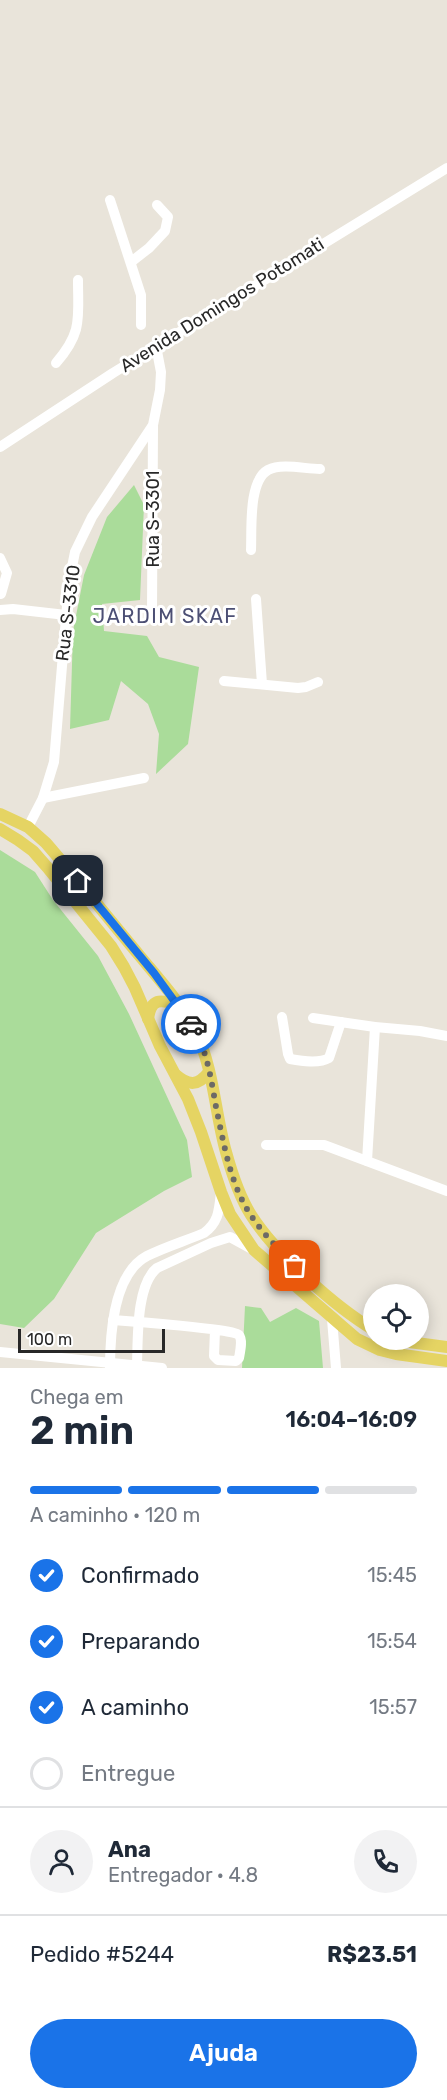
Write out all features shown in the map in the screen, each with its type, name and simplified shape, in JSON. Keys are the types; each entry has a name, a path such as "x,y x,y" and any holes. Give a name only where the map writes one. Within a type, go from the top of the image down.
{"main road":[{"path":"0,814 28,827 64,864 178,1005 196,1031 209,1072 225,1151 236,1185 251,1216 270,1241 295,1266 363,1323"},
{"path":"0,829 33,851 111,946 124,967 188,1099 220,1192 236,1224 254,1250 357,1339 380,1350 396,1354 447,1361"},
{"path":"148,1020 154,1003 163,1001 178,1005"},
{"path":"175,1074 183,1081 195,1084 209,1072"},
{"path":"429,1345 447,1347"}],"street":[{"name":"Avenida Domingos Potomati","path":"0,447 156,346 447,168"},
{"path":"110,200 141,295 141,325"},
{"path":"131,262 165,231 168,217 157,205"},
{"path":"56,363 70,346 77,330 78,280"},
{"name":"Rua S-3310","path":"28,827 43,798 54,762 69,582 80,539 108,491 153,425 161,372 156,346"},
{"name":"Rua S-3301","path":"152,613 153,425"},
{"path":"251,550 257,482 268,470 283,467 320,470"},
{"path":"0,558 7,573 1,594"},
{"path":"256,599 262,684"},
{"path":"0,610 13,609 66,615"},
{"path":"224,681 306,687 318,682"},
{"path":"43,798 144,778"},
{"path":"282,1017 288,1054 290,1059 296,1060 324,1061 329,1058 341,1022"},
{"path":"313,1018 447,1036"},
{"path":"367,1161 375,1027"},
{"path":"266,1145 324,1144 447,1191"},
{"path":"110,1365 113,1320 120,1293 128,1275 146,1256 204,1233 211,1228 218,1217 220,1192"},
{"path":"137,1365 139,1322 147,1280 151,1273 210,1243 230,1237 254,1250"},
{"path":"332,1319 336,1368"},
{"path":"113,1320 215,1330"},
{"path":"0,1352 110,1365 158,1368"}],"green space":[{"path":"134,485 144,505 140,600 102,604 104,631 147,636 159,657 199,667 188,744 156,774 159,734 148,704 121,681 109,720 70,729 73,631 84,575 107,517"},
{"path":"0,850 35,872 53,900 98,956 129,1014 187,1140 192,1177 164,1191 96,1233 54,1299 24,1328 0,1324"},
{"path":"245,1306 261,1308 270,1322 296,1308 319,1321 323,1368 242,1368"}],"way so far":[{"path":"191,1024 205,1054 225,1151 240,1195 251,1216 270,1241 295,1266"}],"district":[{"name":"JARDIM SKAF","path":"165,616"}],"route":[{"path":"78,881 154,973 191,1024"}]}
